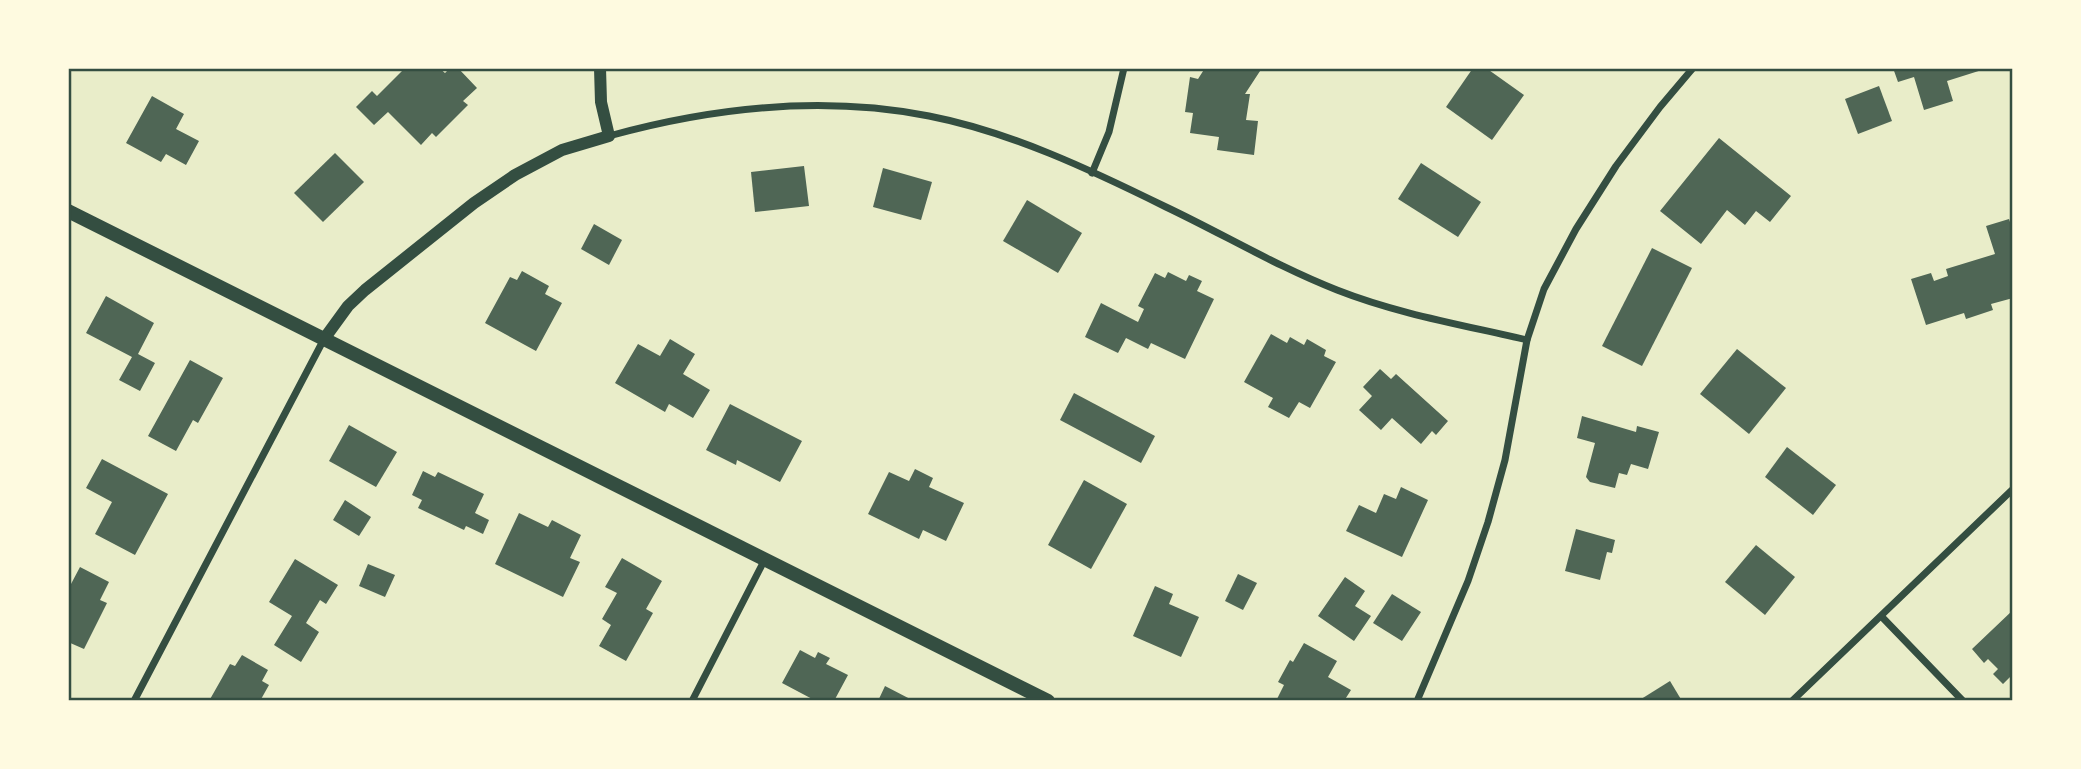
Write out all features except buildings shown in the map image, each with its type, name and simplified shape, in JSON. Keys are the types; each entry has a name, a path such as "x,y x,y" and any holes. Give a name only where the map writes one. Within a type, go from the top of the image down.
{"main road":[{"path":"68,211 1048,701"}],"street":[{"path":"600,68 601,102 609,136"},
{"path":"1092,173 1109,132 1124,68"},
{"path":"1417,701 1468,582 1489,522 1505,460 1527,340 1544,289 1576,229 1637,136 1693,68"},
{"path":"134,701 324,339 341,314 365,290 495,188 562,150 609,136 684,118 764,106 860,106 928,116 1027,146 1092,173 1336,290 1392,308 1527,340"},
{"path":"1792,701 2013,489"},
{"path":"692,701 765,559"},
{"path":"1882,617 1964,701"}]}
